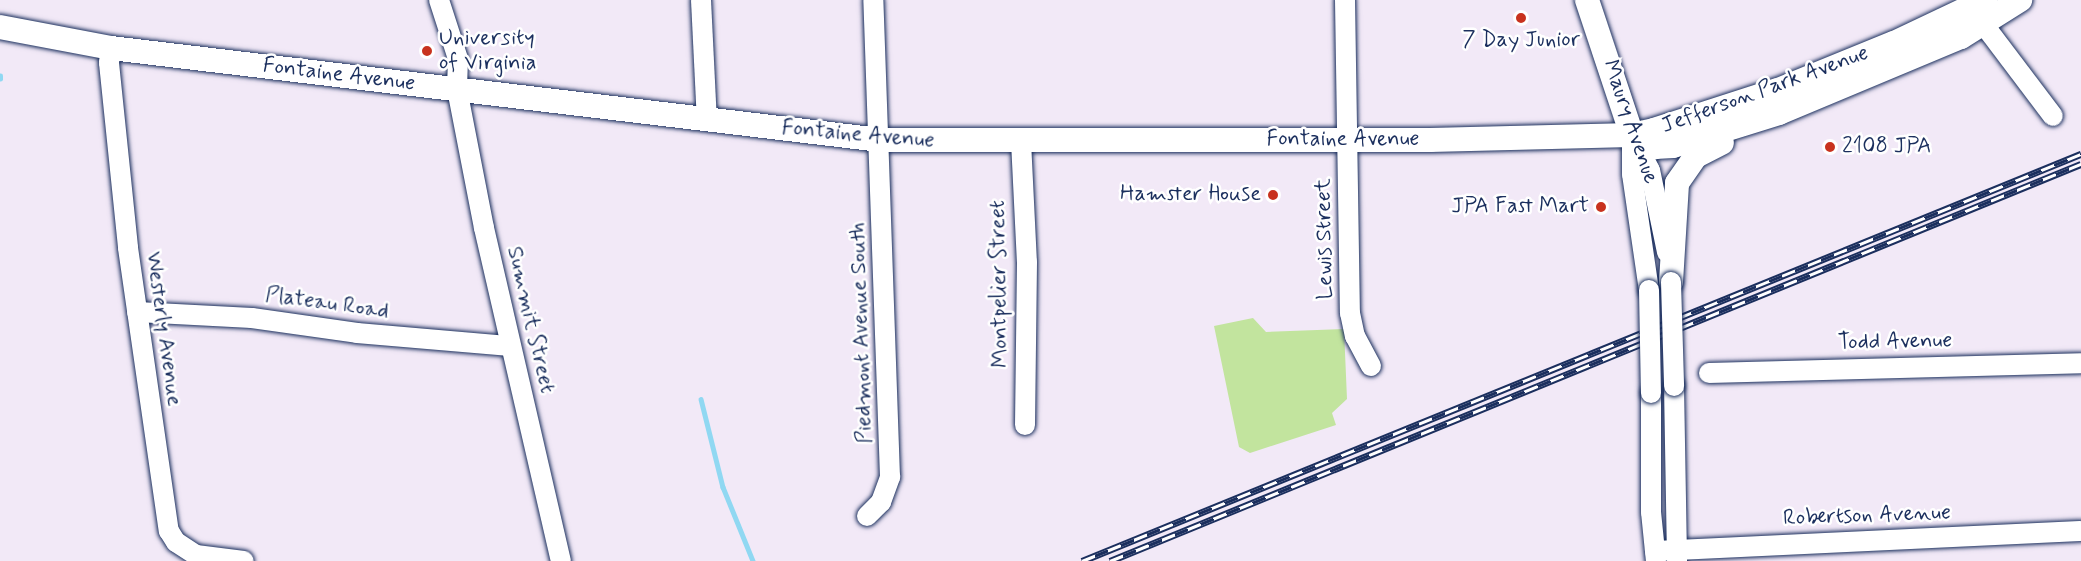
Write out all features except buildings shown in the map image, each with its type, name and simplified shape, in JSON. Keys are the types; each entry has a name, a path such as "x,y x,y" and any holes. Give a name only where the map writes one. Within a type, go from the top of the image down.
{"main road":[{"name":"Maury Avenue","path":"1587,0 1632,135"},
{"name":"Jefferson Park Avenue","path":"1632,135 1696,119 1779,90 1976,8 2020,0"},
{"name":"Jefferson Park Avenue","path":"1632,135 1655,147 1673,146 1766,118 1935,48 1976,8"},
{"name":"Fontaine Avenue","path":"0,27 100,46"},
{"name":"Fontaine Avenue","path":"0,37 100,46 706,121 880,140 1348,140 1632,135"},
{"path":"1671,282 1674,195 1681,175 1696,156 1766,118"}],"street":[{"name":"Summit Street","path":"439,0 458,59 457,89 510,346 561,561"},
{"path":"701,0 706,121"},
{"name":"Piedmont Avenue South","path":"867,516 881,502 890,477 880,140 873,0"},
{"name":"Lewis Street","path":"1345,0 1350,314 1355,336 1371,366"},
{"path":"1976,8 2053,116"},
{"name":"Westerly Avenue","path":"100,46 109,63 137,312 162,501 169,531 183,556 244,561"},
{"path":"1632,135 1632,174 1649,290 1651,512 1656,556"},
{"name":"Maury Avenue","path":"1632,135 1650,170 1671,282 1677,555"},
{"name":"Montpelier Street","path":"1021,141 1027,262 1025,425"},
{"name":"Plateau Road","path":"137,312 195,313 449,343 510,346"},
{"name":"Todd Avenue","path":"1709,373 2081,363"},
{"name":"Robertson Avenue","path":"1656,556 2081,531"}],"green space":[{"path":"1253,318 1266,332 1344,329 1347,399 1332,413 1336,425 1250,453 1239,447 1214,326"}],"waterway":[{"path":"701,399 723,487 753,561"}],"railway":[{"path":"1082,561 2081,154"},
{"path":"1110,561 2081,164"}],"place":[{"name":"7 Day Junior","path":"1521,18"},
{"name":"University of Virginia","path":"427,51"},
{"name":"2108 JPA","path":"1830,147"},
{"name":"Hamster House","path":"1273,195"},
{"name":"JPA Fast Mart","path":"1601,207"}]}
